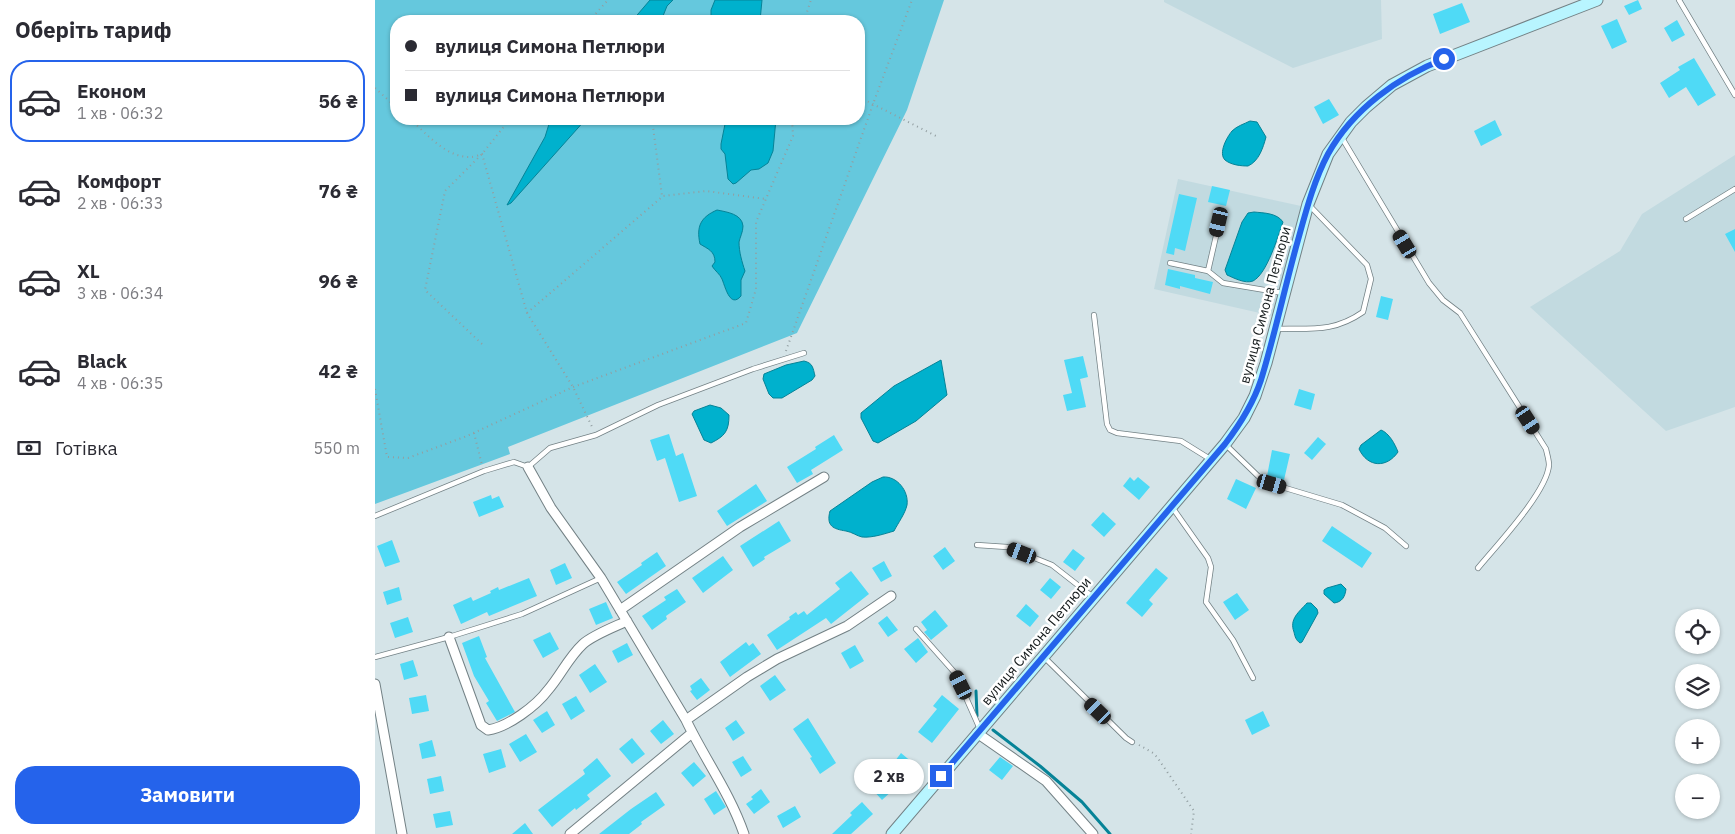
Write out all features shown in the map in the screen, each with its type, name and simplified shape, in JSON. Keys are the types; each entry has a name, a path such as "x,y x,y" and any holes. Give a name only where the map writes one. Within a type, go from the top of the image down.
{"main road":[{"name":"вулиця Симона Петлюри","path":"892,834 1225,444 1244,418 1255,396 1266,364 1308,204 1328,154 1340,136 1365,107 1393,85 1427,66 1597,0"}],"street":[{"path":"528,466 551,508 601,578 686,720 692,734 718,777 742,833"},
{"path":"620,610 739,527 824,477"},
{"path":"686,720 769,663 847,626 891,596"},
{"path":"449,637 481,725 488,730 498,729 531,708 548,690 574,653 585,642 627,621"},
{"path":"375,684 402,834"},
{"path":"979,732 1046,781 1093,834"},
{"path":"570,834 692,734"}],"lane":[{"path":"1679,0 1735,96"},
{"path":"1340,136 1429,283 1443,300 1460,313 1547,449 1549,464 1536,496 1478,568"},
{"path":"1686,219 1735,189"},
{"path":"1274,329 1329,328 1351,320 1363,312 1371,279 1367,265 1308,204"},
{"path":"1208,271 1219,222"},
{"path":"1170,263 1208,271 1223,283 1283,294"},
{"path":"1095,315 1107,424 1110,430 1117,434 1181,441 1211,460"},
{"path":"375,516 484,471 514,462 528,466 550,448 597,435 659,406 783,359 805,353"},
{"path":"1225,444 1258,476 1272,484 1342,505 1385,528 1406,546"},
{"path":"1171,506 1208,558 1211,567 1206,602 1233,640 1253,678"},
{"path":"977,545 1007,547 1052,565 1093,597"},
{"path":"375,657 449,637 522,614 601,578"},
{"path":"916,629 955,673 979,732"},
{"path":"1043,656 1126,738 1133,742"}],"path":[{"path":"594,15 608,0"},
{"path":"806,15 811,0"},
{"path":"783,359 873,104 912,0"},
{"path":"375,88 390,102"},
{"path":"865,100 936,136"},
{"path":"417,125 442,148 460,156 471,157 482,154"},
{"path":"482,344 425,290 445,191 482,154 505,125"},
{"path":"653,125 663,196"},
{"path":"375,389 387,456 408,458 474,433 573,387 746,323 756,289 757,222 793,136 792,125"},
{"path":"482,154 527,313 573,387 597,435"},
{"path":"527,313 663,196 706,191 766,199"},
{"path":"474,433 484,471"},
{"path":"1133,742 1153,752 1194,811 1191,834"}],"shaded area":[{"path":"375,0 944,0 907,110 797,333 508,447 510,454 375,504"},
{"path":"650,0 673,0 667,6 663,15 637,15"},
{"path":"715,0 762,0 761,15 711,15"},
{"path":"1164,0 1381,0 1382,39 1293,68 1164,2"},
{"path":"1250,121 1257,122 1266,137 1260,154 1248,166 1227,162 1222,153 1228,137 1238,126"},
{"path":"549,125 581,125 511,203 507,205 545,137"},
{"path":"725,125 775,125 773,151 768,163 759,169 751,170 736,183 733,184 728,179 725,154 721,149"},
{"path":"1735,155 1735,407 1666,431 1530,307 1620,251 1642,214"},
{"path":"1178,179 1301,206 1277,317 1154,289"},
{"path":"717,210 737,216 743,226 739,246 745,271 741,280 741,296 734,300 729,295 721,277 712,266 715,258 712,253 700,244 699,227 701,223 707,216"},
{"path":"1248,213 1274,215 1283,222 1263,271 1253,281 1247,282 1227,275 1225,270 1242,222"},
{"path":"941,360 947,395 916,421 878,443 873,441 861,418 861,413 894,386"},
{"path":"804,361 813,368 815,376 812,380 782,398 773,398 769,394 763,379 764,374 786,365"},
{"path":"710,405 721,408 729,415 727,429 720,438 711,443 704,440 692,414 694,411"},
{"path":"1381,430 1389,436 1398,452 1389,461 1378,464 1372,463 1367,460 1359,449 1361,445"},
{"path":"883,477 893,479 901,485 906,495 907,505 905,512 894,531 862,537 832,526 829,520 830,511 872,482"},
{"path":"1341,584 1346,589 1345,594 1343,599 1334,603 1324,594 1324,590"},
{"path":"1307,603 1311,603 1318,613 1300,643 1295,637 1293,623 1296,616"}],"building":[{"path":"1638,0 1642,9 1629,15 1624,6"},
{"path":"1462,3 1470,22 1440,34 1433,14"},
{"path":"1617,19 1627,42 1612,49 1601,26"},
{"path":"1677,20 1685,35 1672,42 1664,28"},
{"path":"1694,58 1716,95 1698,106 1686,87 1669,98 1660,83 1680,70 1678,67"},
{"path":"1329,99 1339,115 1323,124 1314,107"},
{"path":"1495,120 1502,135 1481,146 1474,131"},
{"path":"1212,186 1230,190 1226,206 1208,202"},
{"path":"1179,194 1197,198 1185,251 1175,248 1174,255 1166,253"},
{"path":"1735,229 1735,252 1725,234"},
{"path":"1168,269 1195,275 1195,278 1213,282 1210,294 1180,286 1180,289 1165,285"},
{"path":"1381,296 1393,299 1388,320 1376,317"},
{"path":"1083,356 1088,377 1080,379 1086,407 1067,411 1063,395 1072,393 1064,360"},
{"path":"1299,389 1315,394 1311,410 1294,405"},
{"path":"669,434 676,456 683,453 697,496 679,502 665,458 657,461 650,440"},
{"path":"834,435 843,450 811,470 813,474 797,483 787,467"},
{"path":"1318,437 1326,444 1312,460 1304,453"},
{"path":"1272,450 1290,454 1284,480 1267,476"},
{"path":"1130,477 1134,481 1138,477 1150,487 1139,500 1123,486"},
{"path":"1236,479 1256,488 1246,509 1227,499"},
{"path":"756,484 767,501 727,526 717,511"},
{"path":"491,495 492,499 499,496 504,507 479,517 473,502"},
{"path":"1103,512 1116,524 1104,537 1091,525"},
{"path":"779,521 791,541 764,557 765,559 753,567 740,546"},
{"path":"1332,526 1372,553 1362,568 1322,541"},
{"path":"392,540 400,562 385,567 377,546"},
{"path":"945,547 955,561 943,570 933,556"},
{"path":"1073,549 1085,558 1075,571 1063,562"},
{"path":"657,552 666,566 626,594 617,582"},
{"path":"723,556 733,570 703,593 692,578"},
{"path":"884,561 892,576 881,582 872,568"},
{"path":"565,563 572,578 556,585 550,570"},
{"path":"1156,568 1168,578 1149,600 1153,604 1142,617 1126,603"},
{"path":"851,571 869,594 831,624 826,618 777,650 767,635 790,619 789,617 796,612 798,615 804,611 807,615 840,589 835,583"},
{"path":"529,578 537,596 489,616 487,612 461,624 453,605 471,597 473,601 491,593 490,591 498,587 499,590"},
{"path":"1050,578 1061,587 1051,599 1040,590"},
{"path":"399,587 402,600 387,605 383,592"},
{"path":"677,589 686,602 666,616 667,619 652,630 642,616 666,600 664,597"},
{"path":"1237,593 1249,610 1235,620 1223,602"},
{"path":"606,602 613,618 596,625 589,609"},
{"path":"1026,604 1039,616 1030,627 1016,616"},
{"path":"935,610 948,626 931,640 924,632 927,630 921,622"},
{"path":"887,616 898,630 888,637 878,623"},
{"path":"408,617 413,632 395,638 390,623"},
{"path":"550,632 559,649 543,658 533,640"},
{"path":"479,636 487,657 485,658 515,712 497,721 486,703 489,701 474,676 462,643"},
{"path":"918,638 928,652 916,663 904,649"},
{"path":"746,642 749,646 753,643 761,654 730,677 720,662"},
{"path":"627,643 633,655 618,663 612,651"},
{"path":"855,645 864,661 850,669 841,653"},
{"path":"413,660 418,676 404,680 400,664"},
{"path":"595,664 607,682 590,693 579,675"},
{"path":"775,675 786,690 770,701 760,686"},
{"path":"701,678 710,690 697,700 690,691 692,690 690,686"},
{"path":"426,695 429,711 412,714 409,698"},
{"path":"942,695 959,709 932,743 918,732 937,709 933,706"},
{"path":"576,696 585,711 571,720 562,704"},
{"path":"547,711 555,725 542,733 533,720"},
{"path":"1263,711 1270,726 1252,735 1245,720"},
{"path":"808,718 836,763 820,774 810,758 812,757 793,729"},
{"path":"663,720 674,734 661,744 650,731"},
{"path":"736,720 745,733 733,741 725,728"},
{"path":"526,734 537,752 520,762 509,744"},
{"path":"632,738 645,754 632,764 619,749"},
{"path":"432,740 436,756 422,759 419,744"},
{"path":"501,749 506,767 489,773 483,754"},
{"path":"901,753 913,763 904,775 892,765"},
{"path":"743,756 752,770 741,777 732,762"},
{"path":"1000,757 1013,766 1002,780 989,770"},
{"path":"597,758 611,776 587,795 590,799 576,810 575,808 552,827 538,810 585,774 583,770"},
{"path":"694,762 706,776 693,787 681,773"},
{"path":"441,776 444,791 430,794 427,779"},
{"path":"882,777 894,789 882,800 871,788"},
{"path":"761,789 770,802 754,814 746,804"},
{"path":"716,791 726,807 714,815 704,799"},
{"path":"656,792 665,805 641,822 642,824 629,834 599,834 631,809"},
{"path":"862,802 873,814 851,834 832,834 852,815 850,813"},
{"path":"795,806 801,817 783,828 777,816"},
{"path":"450,811 453,825 436,828 433,814"},
{"path":"525,823 533,834 512,834"}],"waterway":[{"path":"976,691 977,716"},
{"path":"993,730 1040,766 1082,802 1110,834"}],"route":[{"path":"941,776 1225,444 1244,418 1261,380 1301,227 1319,174 1328,154 1351,122 1365,107 1393,85 1444,59"}]}
